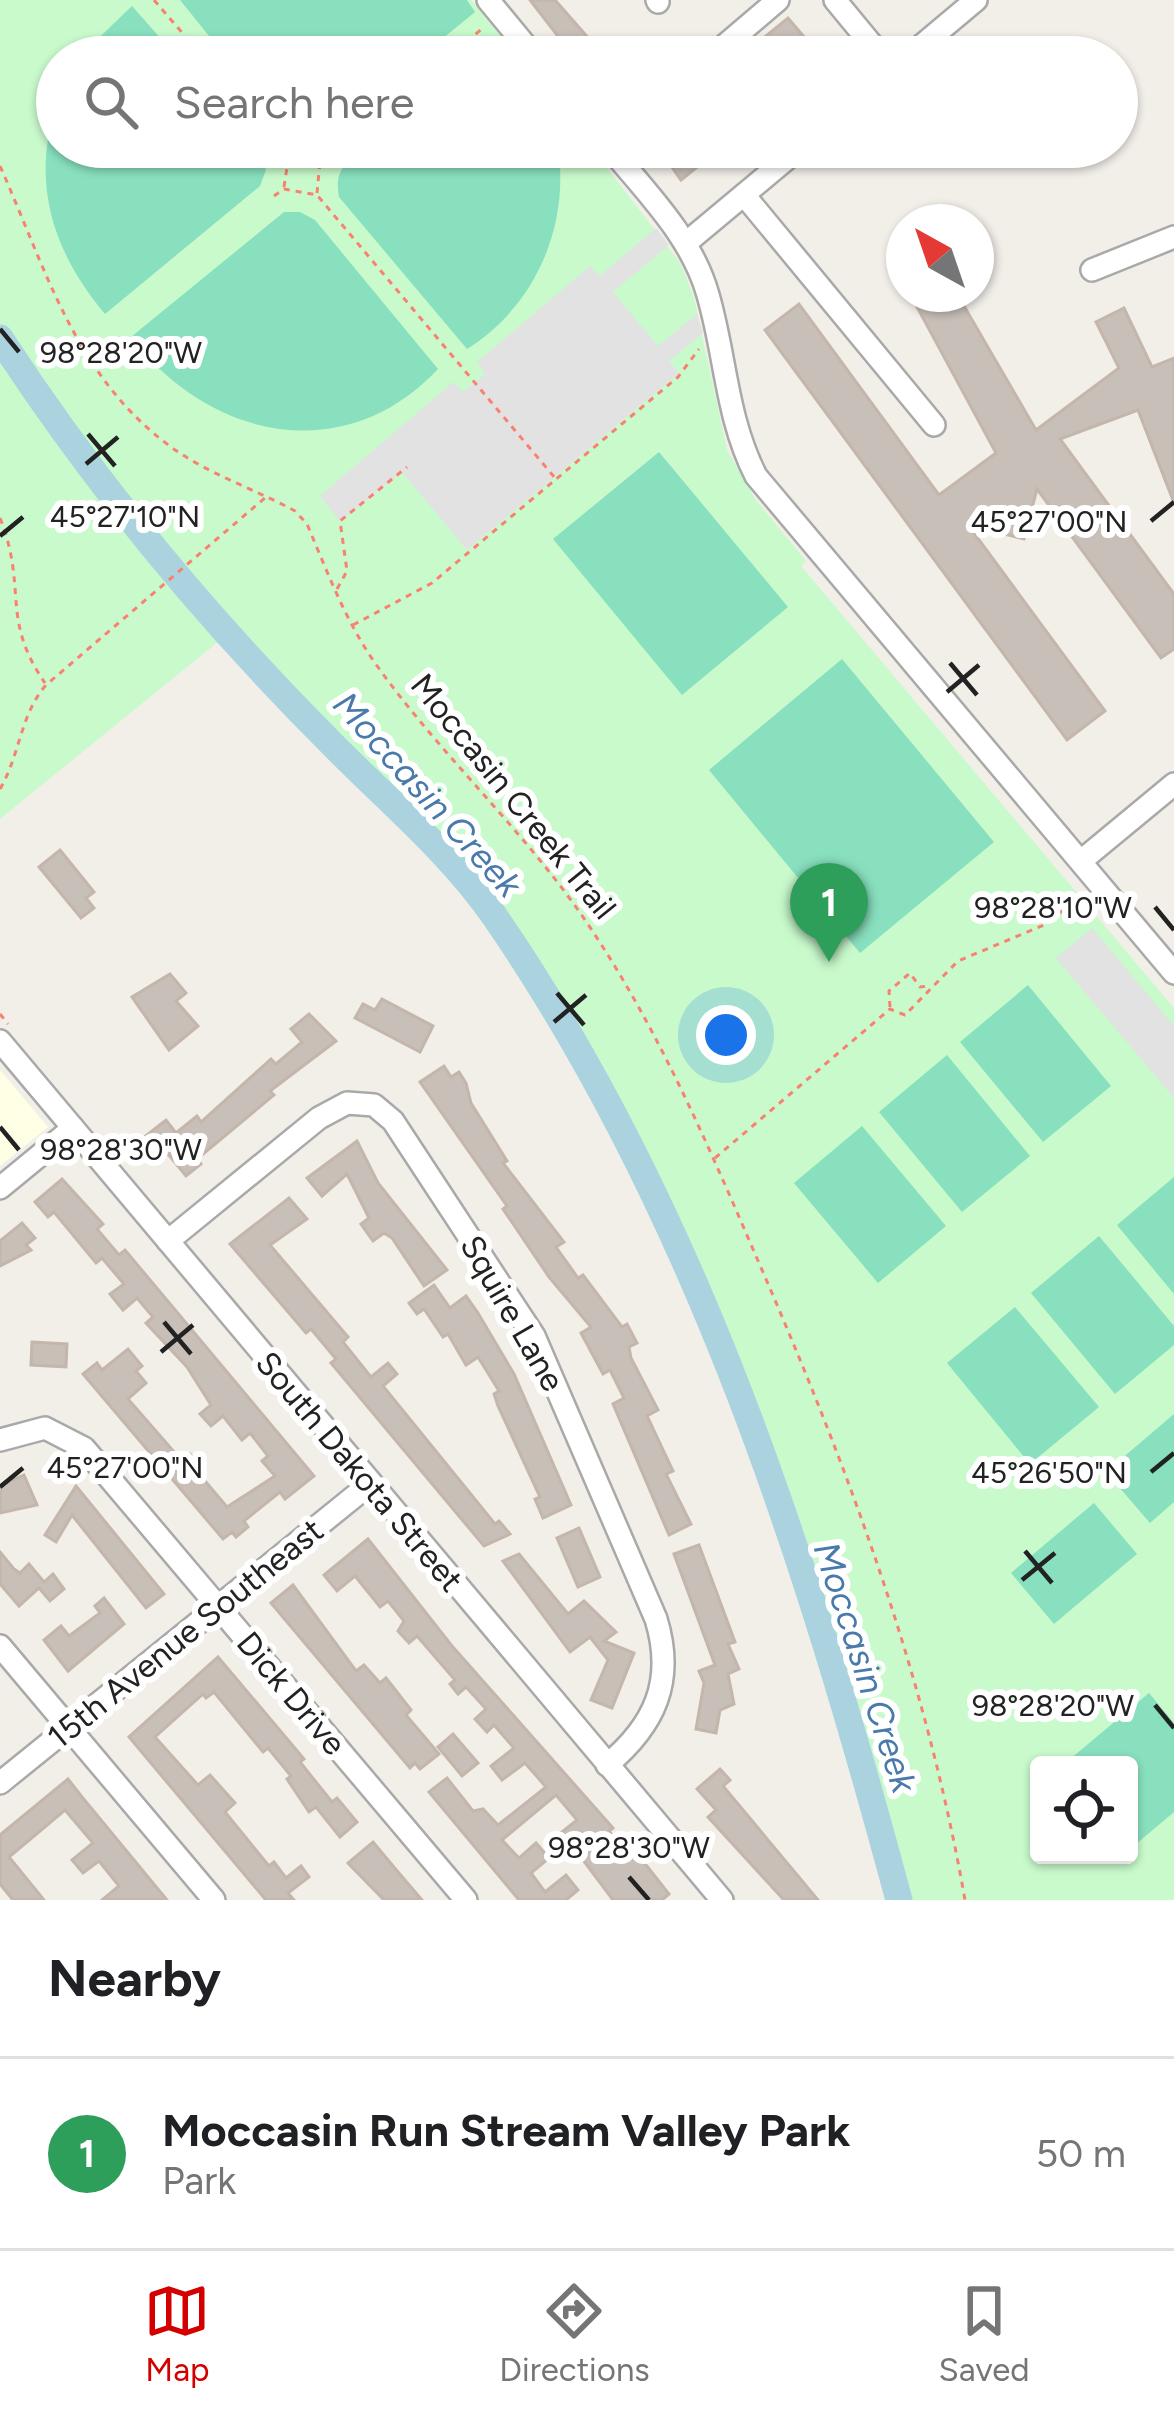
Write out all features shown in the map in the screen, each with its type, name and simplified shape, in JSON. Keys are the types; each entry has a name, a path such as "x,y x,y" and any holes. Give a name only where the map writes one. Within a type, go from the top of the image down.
{"street":[{"path":"736,36 778,0"},
{"path":"835,0 865,36"},
{"path":"933,36 976,0"},
{"path":"494,7 518,36"},
{"path":"626,168 686,243 708,294 735,427 756,476 1174,973"},
{"path":"686,243 776,168"},
{"path":"744,195 934,425"},
{"path":"1093,270 1174,237"},
{"path":"1081,861 1174,784"},
{"name":"South Dakota Street","path":"0,1041 722,1900"},
{"name":"Squire Lane","path":"167,1241 333,1109 374,1105 393,1121 534,1336 656,1619 664,1661 659,1699 640,1735 607,1765"},
{"path":"0,1188 73,1129"},
{"name":"Dick Drive","path":"0,1440 46,1428 84,1448 466,1900"},
{"name":"15th Avenue Southeast","path":"0,1783 371,1483"},
{"path":"0,1646 214,1900"}],"path":[{"path":"154,0 184,36"},
{"path":"467,36 494,7"},
{"name":"Moccasin Creek Trail","path":"0,166 55,304 115,397 171,447 267,496 307,524 352,626 376,664 579,909 630,988 714,1159 844,1463 894,1605 945,1782 965,1900"},
{"path":"284,189 287,168"},
{"path":"317,195 319,168"},
{"path":"274,196 284,189 317,195 556,480"},
{"path":"352,626 417,595 678,377 695,352 717,341"},
{"path":"335,590 347,571 340,521 406,467"},
{"path":"0,789 16,759 29,708 46,685 267,496"},
{"path":"0,518 11,551 8,601"},
{"path":"14,648 46,685"},
{"path":"890,1009 889,991 910,974 920,987 928,986 970,955 1044,925 1098,882"},
{"path":"890,1009 905,1015 928,996 928,986"},
{"path":"714,1159 890,1009"}],"shaded area":[{"path":"656,228 669,245 613,292 658,346 697,314 703,333 669,361 679,373 467,550 402,472 340,521 320,496 453,382 463,392 485,374 477,362 590,266 600,276"},
{"path":"1092,928 1174,1026 1174,1098 1056,958"},
{"path":"0,1070 48,1127 0,1166"}],"green space":[{"path":"0,0 471,0 500,36 36,36 36,168 607,168 681,264 694,298 727,450 756,500 806,561 801,566 1174,1008 1174,1900 899,1900 840,1680 675,1231 563,1026 493,915 399,806 330,743 230,632 0,819"},
{"path":"180,0 467,0 475,12 446,36 209,36"},
{"path":"132,6 158,36 101,36"},
{"path":"46,168 266,170 260,186 105,314 60,241"},
{"path":"342,168 559,168 560,177 552,235 529,287 512,311 467,349 339,197"},
{"path":"284,212 300,212 315,220 438,369 401,401 361,421 320,430 278,429 238,418 199,399 163,372 131,337"},
{"path":"659,452 788,607 682,695 553,539"},
{"path":"842,659 994,842 860,953 709,770"},
{"path":"1028,985 1111,1086 1043,1142 960,1042"},
{"path":"947,1055 1030,1156 962,1212 879,1112"},
{"path":"862,1126 946,1226 878,1283 794,1183"},
{"path":"1174,1177 1174,1294 1117,1225"},
{"path":"1099,1236 1174,1326 1174,1345 1115,1394 1031,1293"},
{"path":"1015,1307 1099,1407 1030,1464 947,1363"},
{"path":"1174,1414 1174,1502 1150,1523 1106,1472"},
{"path":"1094,1503 1137,1554 1054,1624 1011,1573"},
{"path":"1149,1693 1174,1723 1174,1812 1138,1842 1138,1756 1074,1756"}],"building":[{"path":"530,0 555,0 587,36 558,36"},
{"path":"788,18 803,36 766,36"},
{"path":"673,168 696,168 681,180"},
{"path":"799,304 939,495 996,453 920,312 967,312 1036,430 1119,368 1096,322 1124,308 1152,367 1174,358 1174,503 1138,410 1060,439 1174,594 1174,649 1161,658 1037,489 1024,539 968,525 1105,711 1067,740 765,330"},
{"path":"60,850 94,892 86,898 94,908 81,918 39,867"},
{"path":"170,974 186,993 176,1001 198,1026 169,1050 132,997"},
{"path":"382,999 433,1026 420,1052 355,1018 363,1004 375,1010"},
{"path":"309,1014 336,1041 270,1091 274,1095 197,1159 201,1164 186,1176 168,1154 160,1160 143,1138 166,1120 176,1133 197,1116 201,1122 271,1059 276,1064 302,1042 291,1029"},
{"path":"444,1066 451,1077 459,1072 466,1083 471,1103 507,1161 503,1163 564,1242 556,1247 622,1327 627,1324 637,1343 629,1347 631,1358 658,1410 647,1416 673,1471 666,1474 691,1524 669,1535 613,1404 624,1398 610,1370 603,1374 581,1333 591,1327 549,1277 503,1209 507,1206 420,1082"},
{"path":"357,1141 378,1183 447,1270 424,1286 392,1238 384,1233 373,1241 361,1224 369,1218 347,1174 322,1196 307,1178"},
{"path":"62,1179 103,1224 97,1229 119,1255 125,1250 314,1476 285,1499 280,1492 244,1521 248,1527 236,1537 232,1532 223,1539 83,1374 97,1363 102,1370 128,1349 142,1366 136,1371 146,1383 128,1399 182,1461 190,1454 200,1464 195,1469 227,1507 275,1476 262,1461 268,1456 250,1433 242,1440 223,1416 211,1426 200,1414 211,1405 187,1367 146,1323 153,1317 137,1298 123,1310 110,1294 124,1284 102,1258 96,1263 54,1212 48,1217 35,1202"},
{"path":"289,1198 307,1219 270,1245 348,1337 343,1342 371,1377 388,1363 397,1374 383,1386 495,1524 499,1521 510,1534 484,1546 331,1363 336,1359 311,1329 306,1333 230,1244"},
{"path":"22,1223 35,1238 26,1245 31,1250 0,1266 0,1241"},
{"path":"434,1285 450,1308 466,1296 478,1313 514,1374 571,1505 543,1518 535,1499 540,1497 498,1406 494,1394 499,1391 478,1357 466,1365 448,1334 443,1337 424,1309 417,1314 409,1303"},
{"path":"32,1342 67,1344 66,1367 31,1365"},
{"path":"24,1475 37,1505 0,1513 0,1486"},
{"path":"76,1486 164,1594 146,1608 72,1515 56,1542 45,1535"},
{"path":"579,1528 600,1577 578,1587 557,1538"},
{"path":"368,1539 452,1646 613,1828 609,1831 629,1855 635,1851 669,1894 662,1900 613,1900 562,1832 577,1820 556,1795 502,1840 519,1858 536,1843 549,1858 531,1873 545,1892 566,1875 578,1890 566,1900 519,1900 429,1792 447,1778 473,1811 483,1809 498,1825 546,1787 525,1763 502,1780 491,1766 514,1748 494,1725 487,1732 475,1719 486,1709 466,1687 458,1694 450,1684 455,1680 417,1636 409,1643 398,1631 404,1621 388,1601 380,1607 355,1576 337,1591 324,1575"},
{"path":"699,1545 735,1642 728,1644 739,1669 728,1674 734,1704 720,1710 716,1733 696,1729 704,1683 699,1671 715,1665 674,1554"},
{"path":"0,1552 20,1573 29,1564 44,1582 53,1574 64,1589 50,1601 39,1588 19,1606 0,1584"},
{"path":"519,1554 568,1614 584,1601 616,1632 604,1641 634,1653 612,1708 591,1700 608,1660 590,1637 570,1652 503,1561"},
{"path":"293,1585 356,1671 364,1665 380,1683 386,1678 411,1710 406,1715 439,1754 420,1769 415,1763 410,1768 271,1603"},
{"path":"104,1598 124,1624 68,1671 44,1640 61,1626 69,1636 100,1613 95,1606"},
{"path":"218,1657 304,1759 300,1762 332,1802 337,1798 357,1822 340,1837 316,1807 309,1812 287,1779 291,1776 268,1748 263,1752 214,1692 206,1698 203,1694 155,1737 198,1785 210,1775 235,1803 225,1812 269,1866 274,1862 286,1878 301,1866 309,1877 288,1893 294,1900 266,1900 129,1737"},
{"path":"453,1734 478,1763 462,1776 438,1747"},
{"path":"720,1769 730,1780 723,1786 818,1900 784,1900 708,1817 716,1810 697,1789"},
{"path":"68,1779 167,1900 102,1900 119,1886 99,1861 83,1873 72,1860 93,1843 65,1810 9,1857 44,1900 13,1900 0,1884 0,1835"},
{"path":"373,1842 422,1900 384,1900 348,1863"}],"waterway":[{"name":"Moccasin Creek","path":"0,338 74,446 197,599 477,893 567,1030 687,1267 738,1391 825,1643 899,1900"}],"place":[{"name":"Moccasin Run Stream Valley Park","path":"829,962"}]}
